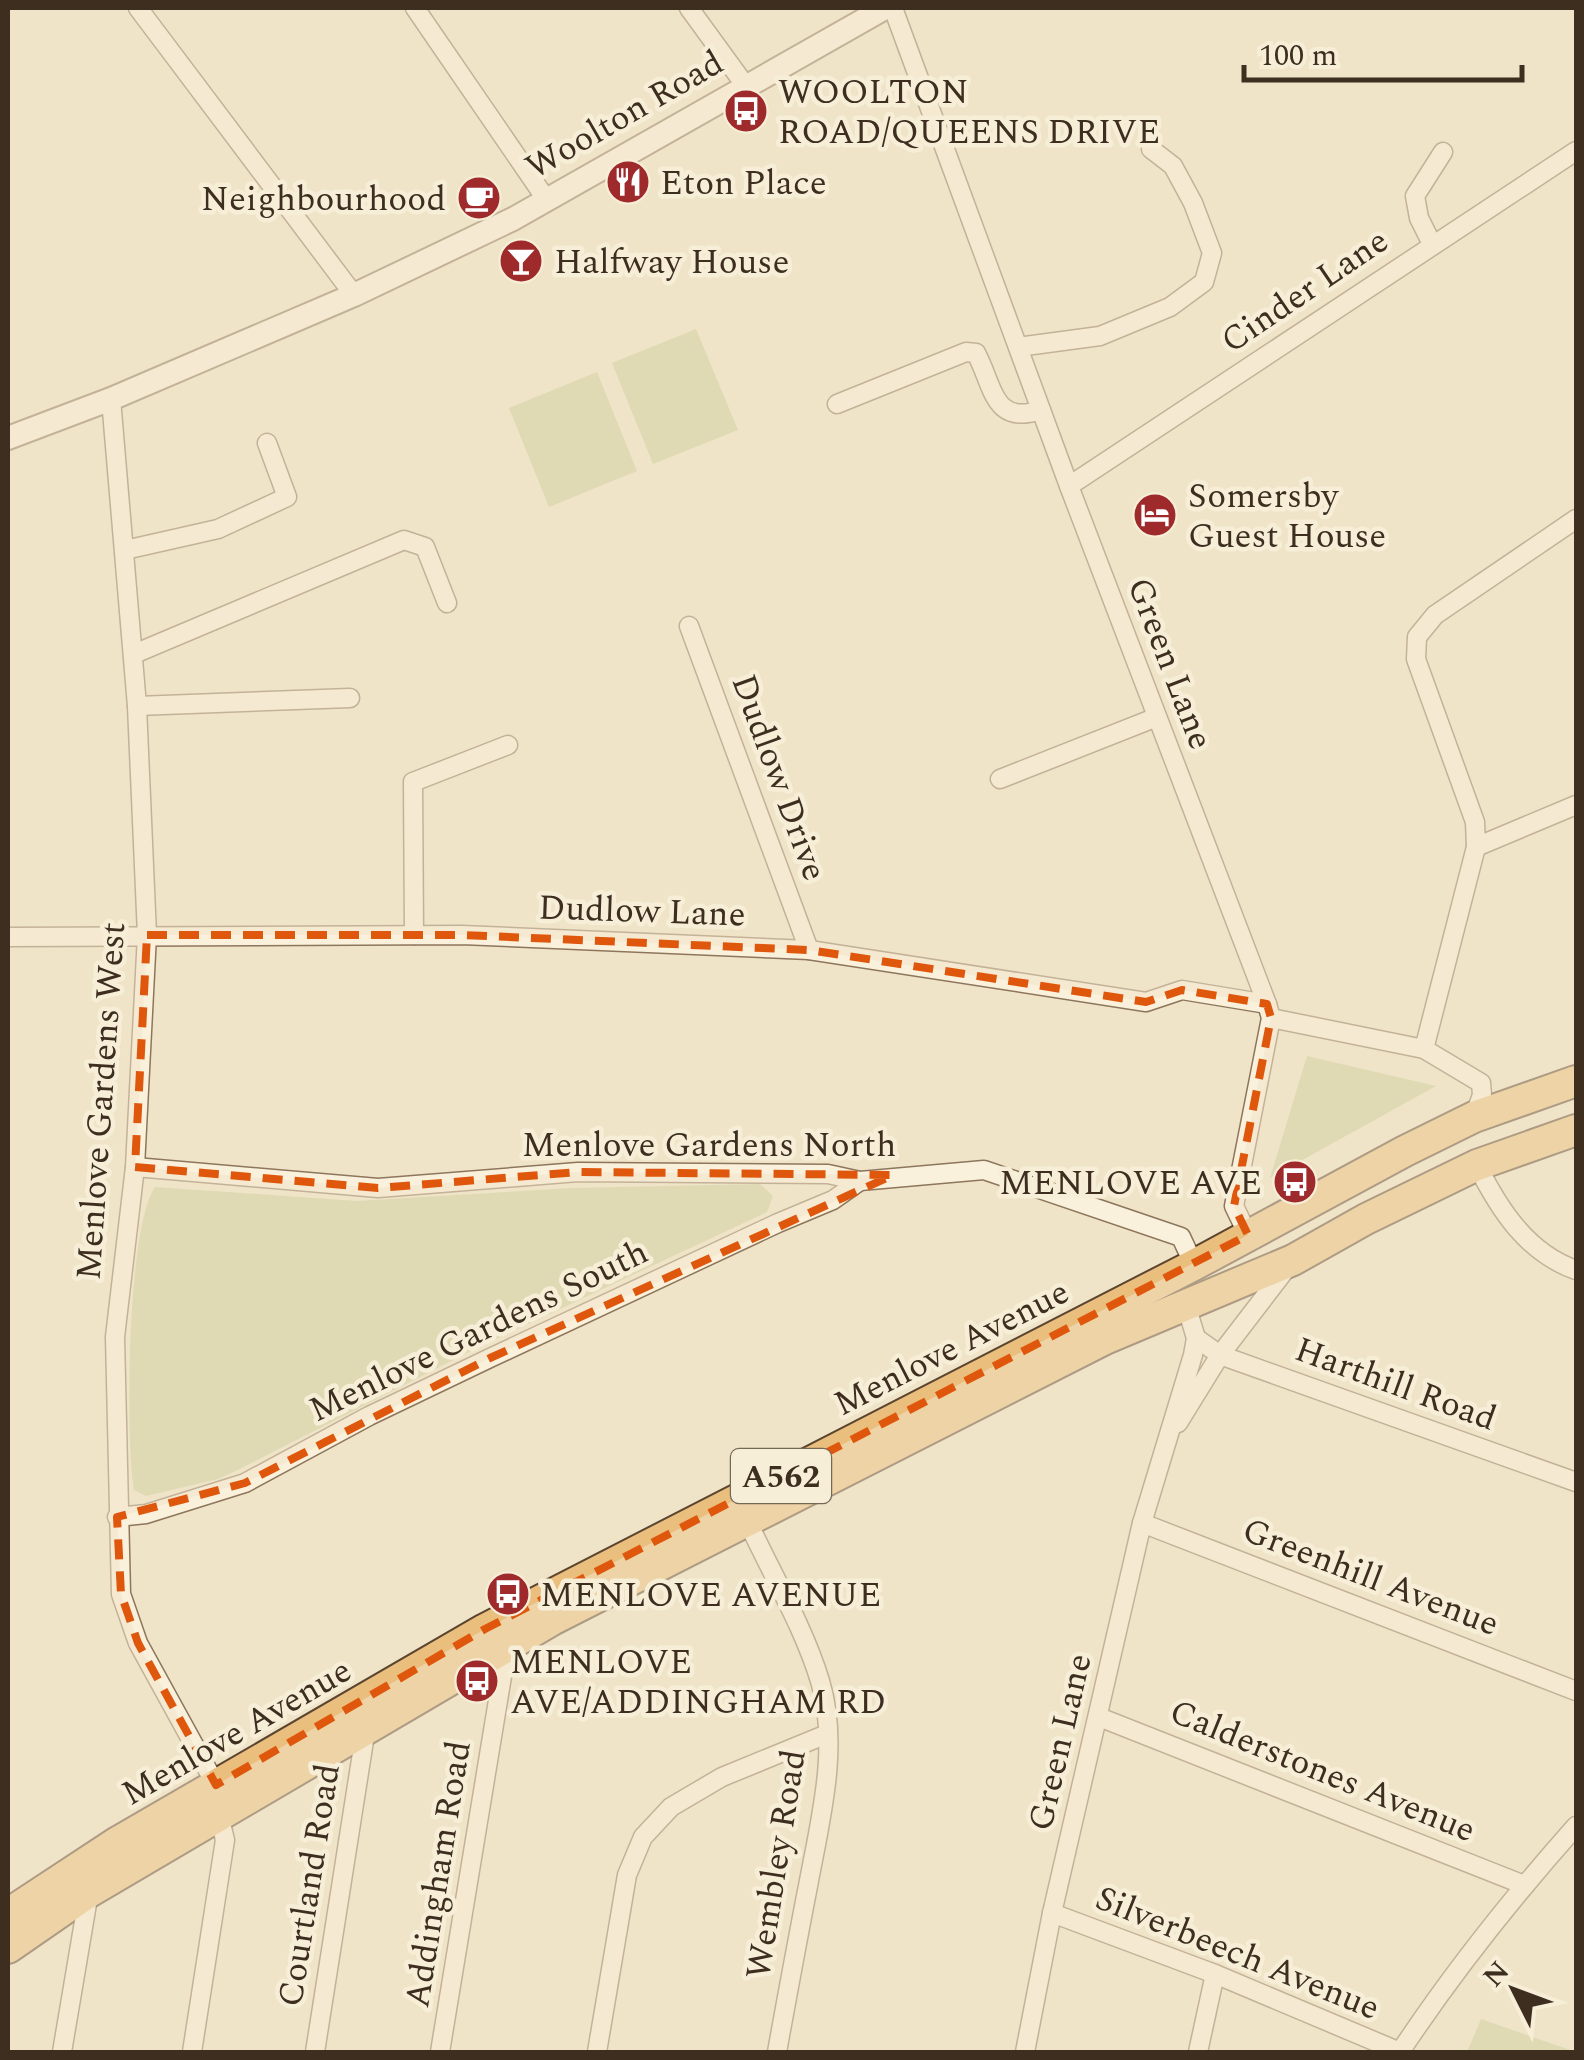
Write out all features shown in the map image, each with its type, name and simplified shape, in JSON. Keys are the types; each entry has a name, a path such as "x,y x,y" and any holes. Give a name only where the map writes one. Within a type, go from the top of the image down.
{"highway":[{"name":"Menlove Avenue","path":"8,1948 218,1800 485,1628 1474,1117 1576,1081"},
{"name":"Menlove Avenue","path":"8,1914 116,1844 218,1800 366,1728 506,1646 1105,1339 1299,1257 1477,1165 1576,1130"},
{"path":"1288,1214 1299,1257"},
{"path":"1186,1305 1194,1265"}],"street":[{"path":"138,8 354,294"},
{"path":"415,8 546,199"},
{"path":"689,8 745,85"},
{"name":"Woolton Road","path":"8,438 111,399 354,294 512,220 745,85 889,8"},
{"name":"Green Lane","path":"889,8 1269,1011"},
{"path":"1018,347 1100,336 1170,307 1204,282 1212,253 1193,202 1173,166 1151,149"},
{"name":"Cinder Lane","path":"1070,486 1576,150"},
{"path":"1432,244 1419,218 1415,196 1444,152"},
{"path":"837,404 966,352 976,353 999,404 1009,414 1022,416 1041,410"},
{"name":"Menlove Gardens West","path":"111,399 134,654 147,936 135,1166 114,1337 121,1594 138,1643 218,1800"},
{"path":"124,550 218,529 287,498 267,443"},
{"path":"1424,1049 1476,847 1474,822 1416,659 1417,637 1435,615 1576,519"},
{"path":"134,654 404,540 425,546 448,603"},
{"name":"Dudlow Drive","path":"689,626 809,950"},
{"path":"137,706 350,698"},
{"path":"1000,780 1157,717"},
{"path":"414,935 413,782 508,745"},
{"path":"1476,847 1576,805"},
{"name":"Dudlow Lane","path":"8,937 414,935 809,950 1146,1002 1182,990 1424,1049 1481,1083 1482,1095 1474,1117"},
{"path":"1248,1235 1234,1206 1269,1011"},
{"path":"1477,1165 1497,1204 1534,1248 1576,1270"},
{"name":"Menlove Gardens North","path":"135,1166 378,1188 578,1172 828,1174 860,1181 984,1170 1181,1237 1194,1265"},
{"name":"Menlove Gardens South","path":"117,1517 146,1514 245,1483 455,1374 778,1222 833,1200 860,1181"},
{"name":"Green Lane","path":"1163,1448 1220,1355 1299,1257"},
{"path":"1186,1305 1196,1338"},
{"name":"Green Lane","path":"1025,2052 1052,1913 1142,1522 1196,1338"},
{"name":"Harthill Road","path":"1196,1338 1220,1355 1576,1482"},
{"name":"Wembley Road","path":"747,1520 821,1684 827,1734 828,1763 820,1822 776,2052"},
{"name":"Greenhill Avenue","path":"1142,1522 1576,1691"},
{"name":"Addingham Road","path":"440,2052 506,1646"},
{"name":"Calderstones Avenue","path":"1099,1716 1524,1885"},
{"name":"Courtland Road","path":"314,2052 366,1728"},
{"path":"596,2052 627,1875 642,1837 671,1807 722,1778 827,1734"},
{"path":"192,2052 225,1840 218,1800"},
{"path":"1400,2052 1442,1988 1576,1826"},
{"path":"62,2052 89,1892"},
{"name":"Silverbeech Avenue","path":"1052,1913 1216,1974 1400,2052"},
{"path":"1198,2052 1216,1974"}],"highlighted area":[{"path":"147,935 462,935 809,950 1146,1002 1182,990 1267,1004 1271,1018 1234,1206 1248,1235 485,1629 216,1785 138,1643 121,1594 117,1517 245,1483 490,1358 893,1175 578,1172 378,1188 135,1167"}],"green space":[{"path":"696,329 738,430 653,464 612,363"},
{"path":"597,372 637,471 549,507 509,408"},
{"path":"1307,1056 1436,1086 1270,1178"},
{"path":"760,1184 773,1196 767,1212 475,1349 218,1479 146,1496 134,1490 129,1381 134,1287 146,1210 155,1187 357,1201 570,1188"},
{"path":"1481,2019 1576,2052 1467,2052"}],"place":[{"name":"WOOLTON ROAD/QUEENS DRIVE","path":"746,111"},
{"name":"Eton Place","path":"628,182"},
{"name":"Neighbourhood","path":"479,198"},
{"name":"Halfway House","path":"521,261"},
{"name":"Somersby Guest House","path":"1155,515"},
{"name":"MENLOVE AVE","path":"1295,1182"},
{"name":"MENLOVE AVENUE","path":"508,1594"},
{"name":"MENLOVE AVE/ADDINGHAM RD","path":"477,1681"}]}
